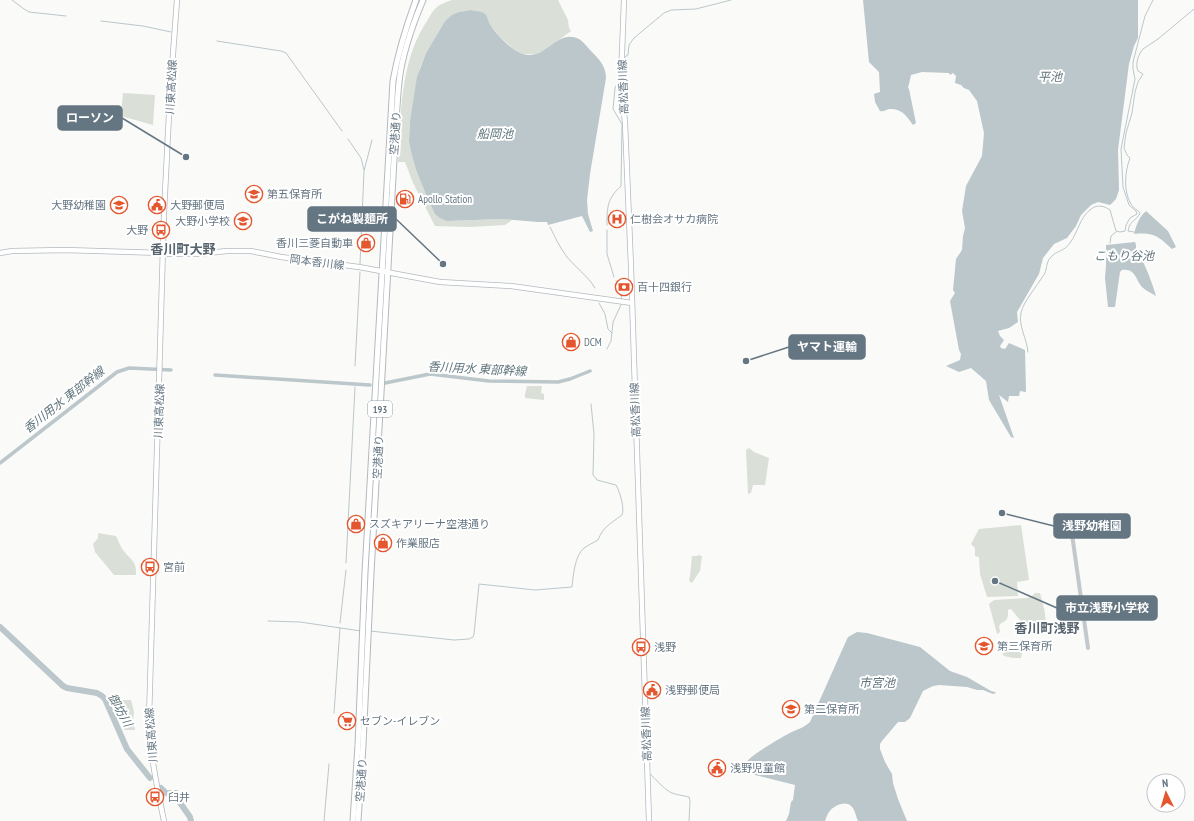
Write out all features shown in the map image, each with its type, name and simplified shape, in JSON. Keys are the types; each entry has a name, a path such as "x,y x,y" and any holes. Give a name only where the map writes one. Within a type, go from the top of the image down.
{"highway":[{"name":"空港通り","path":"353,821 358,745 365,572 393,81 404,31 416,0"},
{"name":"空港通り","path":"358,821 399,82 411,34 423,0"}],"main road":[{"name":"川東高松線","path":"164,821 155,778 149,719 163,253 170,94 177,0"},
{"name":"高松香川線","path":"624,0 621,79 625,122 632,303 649,821"},
{"name":"岡本香川線","path":"0,253 12,251 65,250 198,254 227,251 251,251 281,257 382,271 440,282 504,286 632,303"}],"street":[{"path":"1070,520 1088,648"}],"shaded area":[{"path":"452,0 558,0 568,20 571,31 545,50 535,54 523,54 515,50 501,38 490,25 485,15 481,12 471,10 459,12 445,21 426,53 420,68 410,121 409,142 412,156 425,192 447,221 512,220 505,225 470,227 435,226 413,183 405,162 398,162 403,90 411,56 417,39 433,11 439,5"},
{"path":"123,93 155,95 153,125 121,116"},
{"path":"527,386 542,386 541,393 544,394 544,400 525,398"},
{"path":"749,448 754,452 769,458 765,485 753,485 751,493 748,494 746,450"},
{"path":"1021,525 1029,580 1017,582 1018,596 987,597 980,574 979,557 975,556 975,548 971,544 979,529"},
{"path":"98,533 116,536 122,548 134,563 136,575 114,575 95,552 93,544 98,538"},
{"path":"692,556 702,556 700,571 692,583 689,581"},
{"path":"1035,593 1040,593 1044,608 1045,628 1043,632 1036,633 1024,629 1024,625 1011,609 1008,610 1008,617 1006,620 999,626 1000,632 997,634 989,604 994,600 1027,598"},
{"path":"1008,645 1017,647 1022,653 1021,658 1004,656 1001,646"},
{"path":"122,700 131,700 134,712 133,721 135,730 124,730"}],"water":[{"name":"平池","path":"863,0 1138,0 1138,38 1129,64 1118,150 1119,190 1116,199 1110,205 1098,202 1091,205 1081,215 1076,226 1067,238 1054,244 1043,258 1039,274 1017,312 1018,322 1009,328 998,331 1004,340 1000,346 1001,348 1005,349 1009,343 1025,350 1026,392 1020,391 1019,396 1009,396 1008,402 999,395 1014,438 1011,437 989,400 986,381 971,368 959,372 946,366 960,360 961,354 950,301 955,293 953,290 956,259 962,250 965,228 962,211 966,186 982,156 984,133 977,101 969,90 955,83 956,76 953,73 950,75 949,73 922,72 911,75 908,88 916,123 913,125 906,116 897,110 889,109 880,111 875,102 874,94 880,92 879,72 869,62"},
{"name":"船岡池","path":"471,10 484,13 497,34 510,46 523,54 531,55 538,53 564,38 571,37 579,39 583,42 602,64 605,70 606,78 587,200 588,214 593,231 590,232 582,216 548,225 547,222 501,219 447,221 435,214 417,172 409,142 410,121 417,77 426,53 445,21 452,15 459,12"},
{"path":"1146,211 1168,231 1176,247 1172,249 1159,238 1151,234 1134,234 1140,219"},
{"name":"こもり谷池","path":"1135,242 1136,249 1148,272 1156,296 1142,287 1133,273 1127,270 1122,270 1120,272 1115,307 1108,307 1105,278 1106,245"},
{"name":"市宮池","path":"857,632 867,633 920,647 950,671 967,677 996,693 993,694 983,690 967,687 933,686 923,691 910,718 905,722 898,722 882,741 880,744 880,749 892,774 898,799 907,821 858,821 852,807 848,804 839,804 828,813 825,821 786,821 791,802 793,800 795,785 751,774 744,769 743,766 764,748 810,722 848,637"}],"waterway":[{"path":"12,0 29,12 66,16"},
{"path":"624,63 626,56 628,55 629,45 634,38 664,13 671,10 696,9 731,0"},
{"path":"1028,352 1020,318 1021,313 1027,299 1045,274 1049,259 1068,246 1084,216 1094,207 1101,206 1110,210 1116,231 1120,232 1125,231 1126,225 1130,218 1137,214 1136,211 1129,205 1123,187 1121,149 1135,79 1133,62 1145,16 1153,0"},
{"path":"1134,232 1128,231 1129,227 1140,213 1128,199 1126,175 1130,158 1124,148 1135,92 1138,82 1143,74 1138,71 1138,60 1143,49 1158,39 1194,9"},
{"path":"101,21 143,26 171,32"},
{"path":"217,41 286,53 342,131"},
{"path":"607,225 607,213 610,199 621,186 622,124 613,109 615,88 619,80"},
{"path":"348,139 361,158 364,170"},
{"path":"360,264 364,171 372,140"},
{"path":"550,227 567,257 595,288"},
{"path":"607,230 607,254 614,277"},
{"path":"1110,243 1111,236 1116,232"},
{"path":"355,366 360,272"},
{"path":"616,281 622,293 621,299"},
{"path":"599,303 605,314 608,329 612,333"},
{"path":"607,349 611,341 613,322 621,305"},
{"name":"香川用水 東部幹線","path":"0,463 117,372 129,368 171,370"},
{"name":"香川用水 東部幹線","path":"385,383 430,374 489,381 558,382 590,371"},
{"name":"香川用水 東部幹線","path":"215,375 370,385"},
{"path":"346,563 355,387"},
{"path":"370,631 454,640 469,639 473,637 474,634 479,584 535,590 572,587 575,566 581,551 598,540 610,523 622,515 623,512 622,500 616,485 597,480 593,475 594,434 591,404"},
{"path":"340,623 346,570"},
{"path":"268,621 300,622 361,631"},
{"name":"御坊川","path":"0,627 63,686 97,693 105,699 127,749 150,778"},
{"path":"334,713 340,628"},
{"path":"324,821 329,764"},
{"path":"650,774 669,792 689,797 689,821"},
{"name":"御坊川","path":"161,788 166,793"},
{"name":"御坊川","path":"169,793 176,793 176,797 190,817 191,821"}],"place":[{"name":"ローソン","path":"186,157"},
{"name":"第五保育所","path":"254,194"},
{"name":"Apollo Station","path":"405,199"},
{"name":"大野幼稚園","path":"119,205"},
{"name":"大野郵便局","path":"157,205"},
{"name":"仁樹会オサカ病院","path":"617,219"},
{"name":"大野小学校","path":"243,221"},
{"name":"大野","path":"161,230"},
{"name":"香川三菱自動車","path":"366,243"},
{"name":"こがね製麺所","path":"443,264"},
{"name":"百十四銀行","path":"624,287"},
{"name":"DCM","path":"571,342"},
{"name":"ヤマト運輸","path":"746,361"},
{"name":"浅野幼稚園","path":"1002,513"},
{"name":"スズキアリーナ空港通り","path":"356,524"},
{"name":"作業服店","path":"383,543"},
{"name":"宮前","path":"150,567"},
{"name":"市立浅野小学校","path":"995,581"},
{"name":"第三保育所","path":"984,646"},
{"name":"浅野","path":"641,647"},
{"name":"浅野郵便局","path":"652,690"},
{"name":"第二保育所","path":"791,709"},
{"name":"セブン-イレブン","path":"347,721"},
{"name":"浅野児童館","path":"717,768"},
{"name":"臼井","path":"155,797"}],"district":[{"name":"香川町大野","path":"183,249"},
{"name":"香川町浅野","path":"1047,628"}]}
